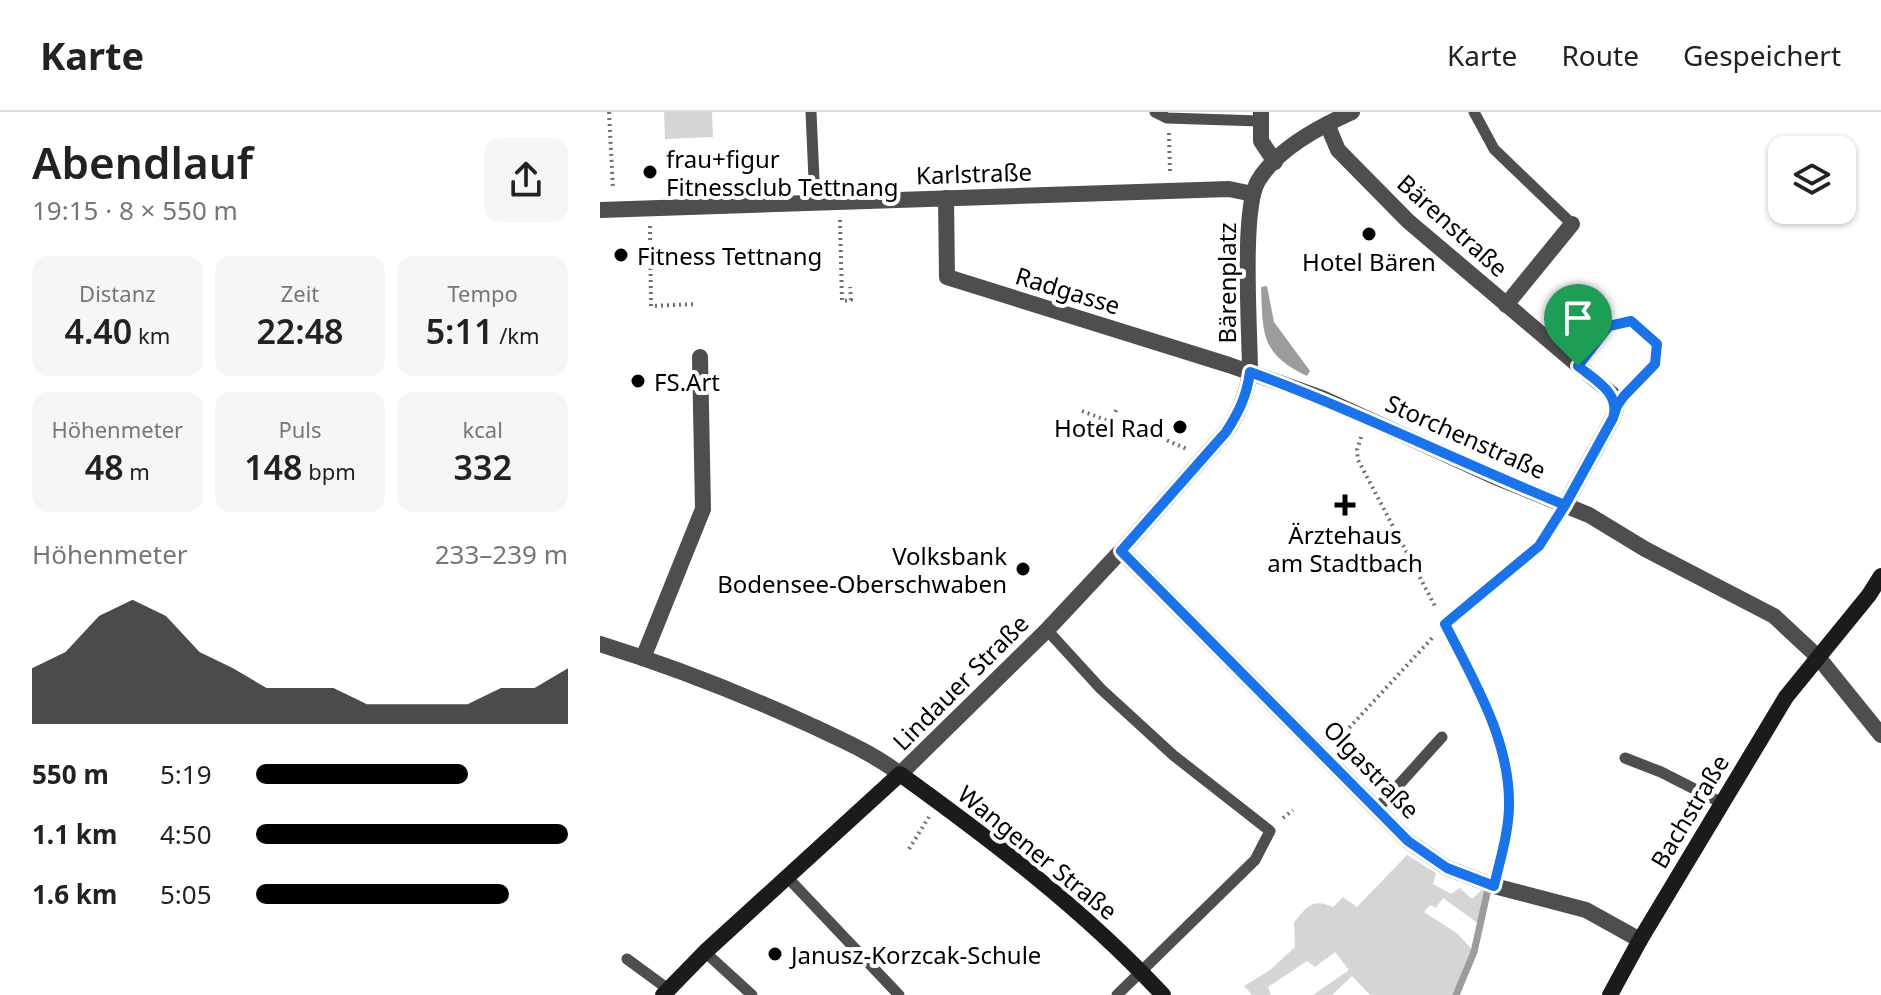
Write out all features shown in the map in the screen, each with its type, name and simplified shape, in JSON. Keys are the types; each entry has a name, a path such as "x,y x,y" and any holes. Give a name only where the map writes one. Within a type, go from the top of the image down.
{"main road":[{"name":"Bachstraße","path":"1610,995 1786,697 1881,576"},
{"name":"Wangener Straße","path":"900,774 1036,876 1142,972 1163,995"},
{"name":"Lindauer Straße","path":"666,992 705,952 900,774"}],"street":[{"path":"1253,194 1258,182 1294,145 1352,112"},
{"path":"1260,117 1261,141 1275,162"},
{"name":"Bärenstraße","path":"1327,124 1338,150 1398,211 1612,394 1617,406"},
{"name":"Karlstraße","path":"606,210 1229,189 1253,194"},
{"name":"Bärenplatz","path":"1250,372 1249,228 1253,194"},
{"name":"Radgasse","path":"946,198 947,277 1250,372"},
{"path":"1506,305 1572,224"},
{"path":"643,658 703,509 700,357"},
{"name":"Storchenstraße","path":"1250,372 1322,398 1565,505 1774,616 1818,657 1881,735"},
{"name":"Lindauer Straße","path":"900,774 1047,630 1226,432 1244,400 1250,372"},
{"path":"1565,505 1617,406"},
{"name":"Olgastraße","path":"1121,551 1408,841 1447,868 1494,886 1586,910 1640,940"},
{"path":"600,644 773,708 867,752 900,774"}],"lane":[{"path":"811,112 815,202"},
{"path":"1155,112 1167,118 1260,117"},
{"path":"1474,112 1494,149 1572,224"},
{"path":"1578,366 1609,326 1631,321 1657,344 1655,364 1617,406"},
{"path":"1440,629 1539,546 1565,505"},
{"path":"1047,630 1101,689 1173,755 1270,831 1255,860 1117,995"},
{"path":"1377,809 1442,737"},
{"path":"1625,758 1661,772 1722,803"},
{"path":"788,878 899,995"},
{"path":"705,952 752,995"},
{"path":"627,959 666,992"}],"path":[{"path":"606,210 609,112"},
{"path":"1169,140 1169,153"},
{"path":"839,201 842,301 851,300 850,287"},
{"path":"649,208 651,308 697,304"},
{"path":"1082,411 1111,422 1117,408"},
{"path":"1368,420 1357,450 1358,460 1440,629 1484,700 1500,747 1509,804 1507,831 1494,886"},
{"path":"1145,431 1188,450"},
{"path":"1325,755 1440,629"},
{"path":"909,849 940,803"}],"shaded area":[{"path":"664,112 712,112 713,137 665,139"},
{"path":"1267,286 1274,322 1310,371 1307,376 1280,359 1267,340 1261,287"},
{"path":"1407,855 1436,873 1433,884 1451,894 1460,888 1472,899 1486,886 1488,888 1479,924 1443,898 1436,908 1430,905 1424,912 1458,934 1474,952 1456,995 1370,995 1352,976 1332,995 1313,995 1349,970 1335,952 1315,967 1307,961 1268,987 1271,995 1252,995 1244,986 1270,970 1295,947 1294,922 1307,908 1320,903 1333,907 1343,897 1357,907"}],"waterway":[{"path":"1456,995 1474,952 1488,889"}],"place":[{"name":"frau+figur Fitnessclub Tettnang","path":"650,172"},
{"name":"Hotel Bären","path":"1369,234"},
{"name":"Fitness Tettnang","path":"621,255"},
{"name":"FS.Art","path":"638,381"},
{"name":"Hotel Rad","path":"1180,427"},
{"name":"Ärztehaus am Stadtbach","path":"1345,505"},
{"name":"Volksbank Bodensee-Oberschwaben","path":"1023,569"},
{"name":"Janusz-Korzcak-Schule","path":"775,954"}],"route":[{"path":"1578,366 1609,326 1631,321 1657,344 1655,364 1617,406 1613,418 1565,505 1539,546 1445,624 1484,700 1500,747 1509,804 1507,831 1494,886 1447,868 1408,841 1121,551 1226,432 1239,412 1248,389 1250,372 1322,398 1493,476 1565,505 1617,406 1612,394 1578,366"}]}
